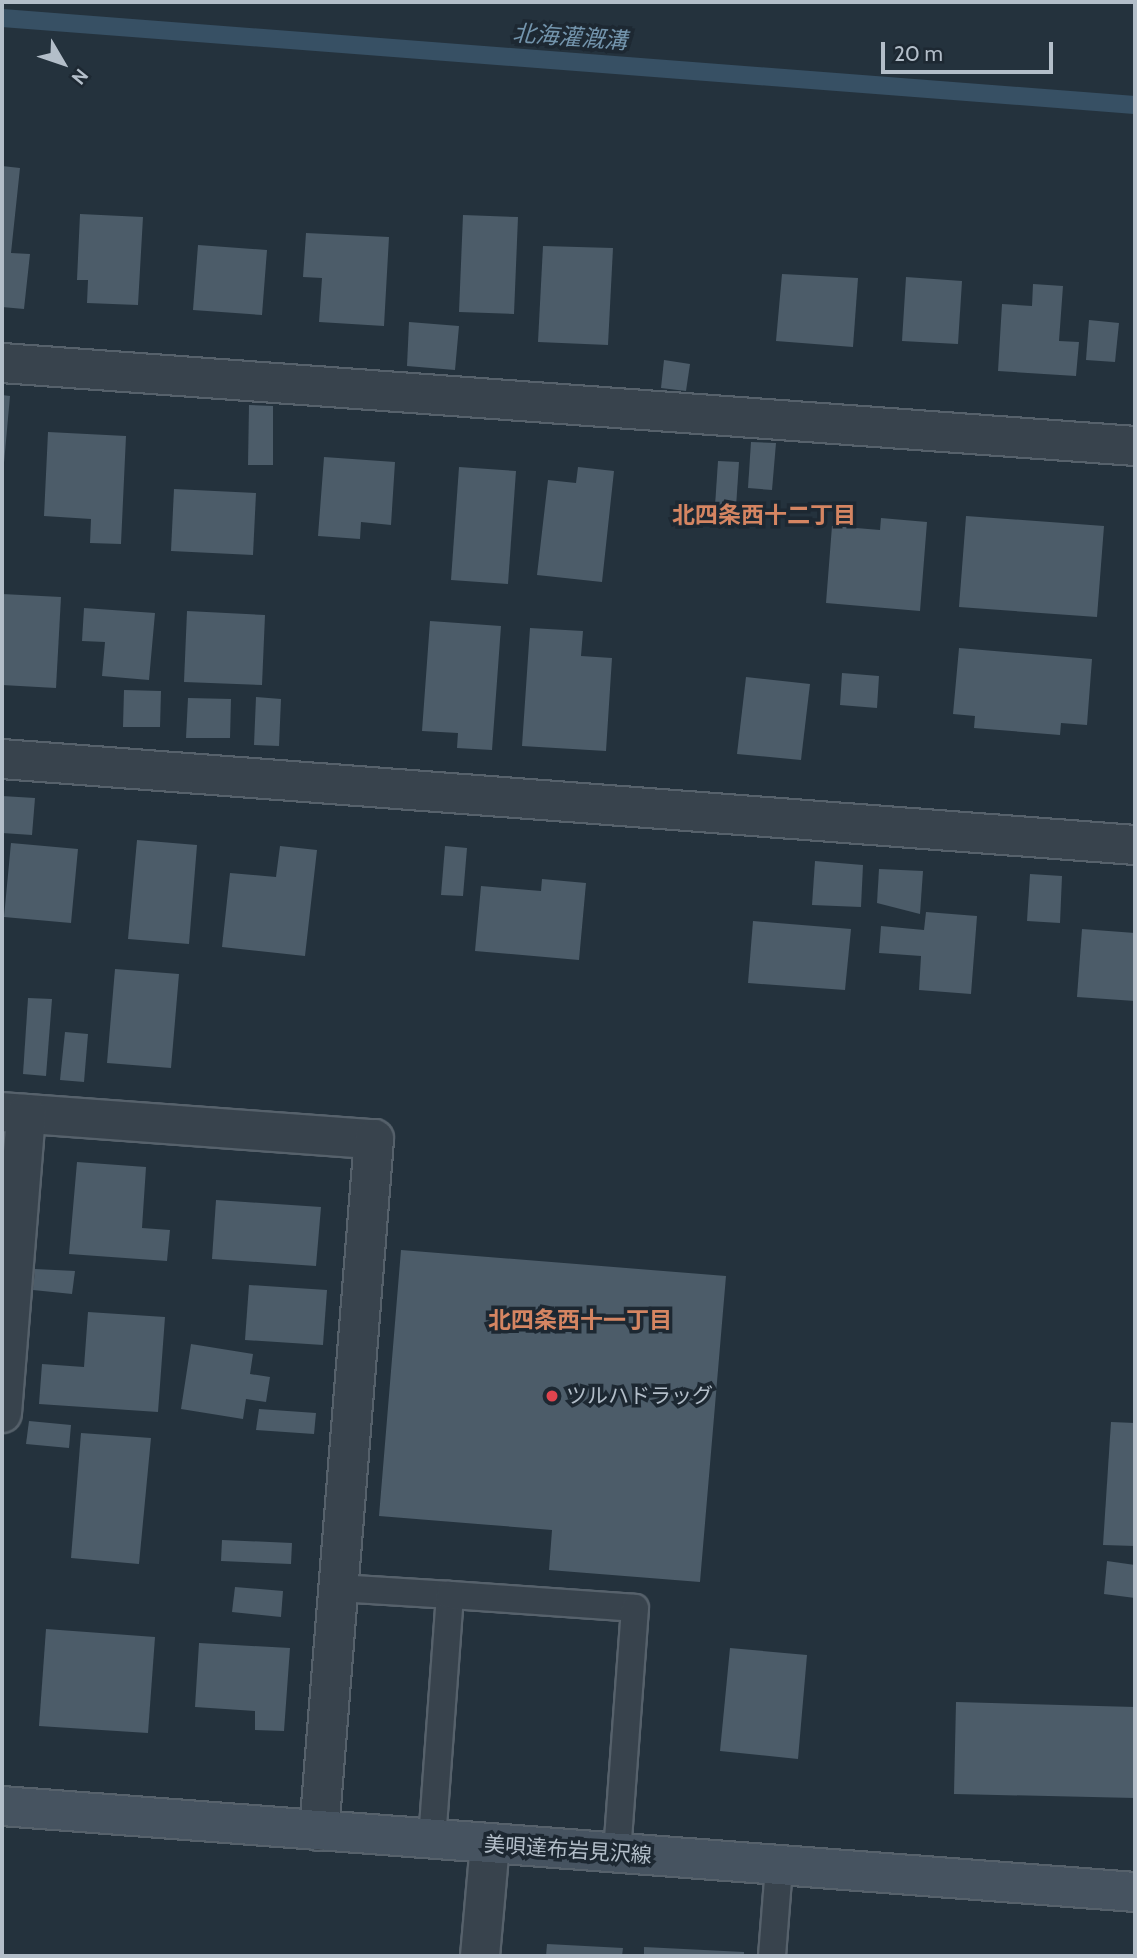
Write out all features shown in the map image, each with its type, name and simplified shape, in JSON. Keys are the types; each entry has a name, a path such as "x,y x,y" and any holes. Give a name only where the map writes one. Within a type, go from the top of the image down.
{"main road":[{"name":"美唄達布岩見沢線","path":"2,1806 1135,1892"}],"street":[{"path":"2,363 1135,446"},
{"path":"2,759 1135,845"},
{"path":"2,1413 14,1113 374,1139 320,1830"},
{"path":"480,1956 490,1844"}],"lane":[{"path":"339,1588 635,1608 617,1854"},
{"path":"432,1839 450,1595"},
{"path":"772,1956 779,1867"}],"building":[{"path":"2,166 20,168 11,253 30,254 24,309 2,307"},
{"path":"80,214 143,217 138,305 87,303 88,280 77,280"},
{"path":"463,215 518,217 514,314 459,312"},
{"path":"306,233 389,237 384,326 319,322 322,278 303,277"},
{"path":"198,245 267,250 262,315 193,310"},
{"path":"543,246 613,248 608,345 538,342"},
{"path":"782,274 858,278 853,347 776,341"},
{"path":"906,277 962,281 958,344 902,341"},
{"path":"1033,284 1063,286 1059,341 1079,342 1076,376 998,371 1002,304 1032,306"},
{"path":"1089,320 1119,323 1115,362 1086,360"},
{"path":"409,322 459,326 455,370 407,366"},
{"path":"664,360 690,364 686,391 661,388"},
{"path":"2,395 10,396 4,463 2,463"},
{"path":"249,405 273,406 273,465 248,465"},
{"path":"48,432 126,436 121,544 90,543 91,519 44,516"},
{"path":"751,442 776,443 772,490 748,488"},
{"path":"324,457 395,462 391,525 361,522 360,539 318,536"},
{"path":"718,461 739,462 736,507 715,506"},
{"path":"459,467 516,471 508,584 451,580"},
{"path":"578,467 614,471 602,582 537,575 548,480 576,483"},
{"path":"174,489 256,493 253,555 171,551"},
{"path":"966,516 1104,526 1097,617 959,607"},
{"path":"881,518 927,522 920,611 826,603 832,526 880,530"},
{"path":"2,594 61,597 56,688 2,685"},
{"path":"84,608 155,613 149,680 102,676 105,642 82,641"},
{"path":"187,611 265,615 262,685 184,682"},
{"path":"430,621 501,626 492,750 457,748 458,733 422,731"},
{"path":"530,628 583,631 581,656 612,658 606,751 522,746"},
{"path":"959,648 1092,659 1087,725 1061,723 1060,735 974,728 975,716 953,714"},
{"path":"842,673 879,676 877,708 840,705"},
{"path":"746,677 810,684 801,760 737,754"},
{"path":"124,690 161,691 160,727 123,727"},
{"path":"256,697 281,699 279,746 254,745"},
{"path":"188,698 231,699 230,738 186,738"},
{"path":"2,796 35,798 32,835 2,833"},
{"path":"137,840 197,845 189,944 128,939"},
{"path":"11,843 78,849 71,923 4,917"},
{"path":"280,846 317,850 305,956 222,947 230,873 276,877"},
{"path":"445,846 467,848 463,896 441,895"},
{"path":"815,861 863,865 861,907 812,905"},
{"path":"879,869 923,871 920,914 877,903"},
{"path":"1030,874 1062,876 1060,923 1027,921"},
{"path":"542,879 586,883 579,960 475,951 481,886 541,891"},
{"path":"926,912 977,916 971,994 919,990 921,956 879,953 881,926 924,930"},
{"path":"753,921 851,929 845,990 748,983"},
{"path":"1082,929 1135,933 1135,1001 1077,997"},
{"path":"115,969 179,974 171,1068 107,1063"},
{"path":"28,998 52,999 46,1076 23,1074"},
{"path":"65,1032 88,1034 84,1082 60,1080"},
{"path":"77,1162 146,1167 142,1228 170,1230 167,1261 69,1254"},
{"path":"216,1200 321,1207 316,1266 212,1259"},
{"name":"ツルハドラッグ","path":"401,1250 726,1276 700,1582 549,1570 552,1530 379,1516"},
{"path":"35,1269 75,1271 72,1294 33,1290"},
{"path":"249,1285 327,1290 323,1345 245,1340"},
{"path":"88,1312 165,1317 158,1412 39,1404 42,1364 84,1367"},
{"path":"191,1344 253,1354 250,1374 270,1377 266,1402 246,1399 243,1419 181,1409"},
{"path":"259,1409 316,1413 314,1434 256,1430"},
{"path":"29,1421 71,1425 69,1448 26,1444"},
{"path":"1111,1422 1135,1423 1135,1546 1103,1545"},
{"path":"81,1433 151,1438 139,1564 71,1558"},
{"path":"222,1540 292,1543 291,1564 221,1561"},
{"path":"1107,1561 1135,1565 1135,1598 1104,1594"},
{"path":"235,1587 283,1591 281,1617 232,1612"},
{"path":"46,1629 155,1637 148,1733 39,1726"},
{"path":"199,1643 290,1648 284,1731 255,1730 255,1711 195,1707"},
{"path":"730,1648 807,1655 798,1759 720,1751"},
{"path":"956,1702 1135,1707 1135,1798 954,1794"},
{"path":"547,1944 623,1948 622,1956 546,1956"},
{"path":"644,1947 744,1952 744,1956 644,1956"}],"waterway":[{"name":"北海灌漑溝","path":"2,18 1135,105"}],"place":[{"name":"ツルハドラッグ","path":"552,1396"}],"district":[{"name":"北四条西十二丁目","path":"764,515"},
{"name":"北四条西十一丁目","path":"580,1320"}]}
